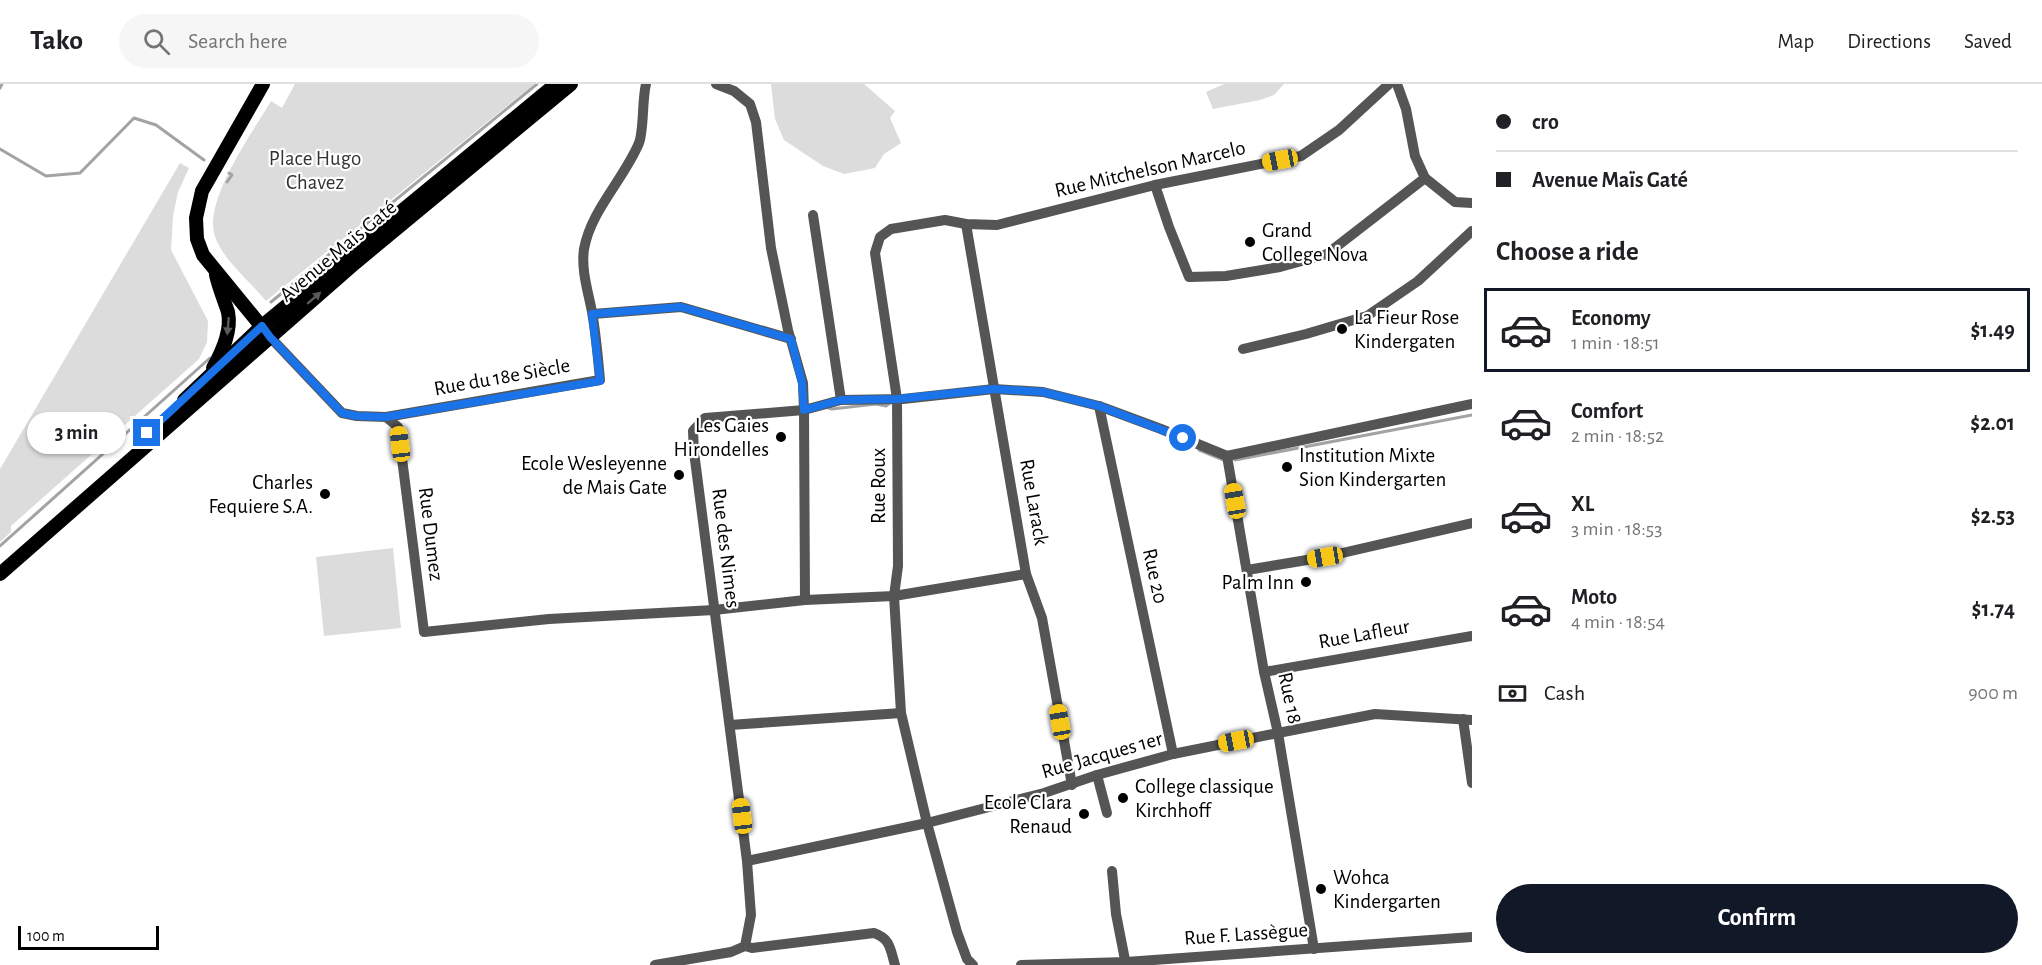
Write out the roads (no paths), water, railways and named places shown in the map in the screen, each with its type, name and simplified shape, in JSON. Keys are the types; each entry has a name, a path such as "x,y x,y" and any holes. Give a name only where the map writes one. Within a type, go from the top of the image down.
{"main road":[{"path":"263,84 202,191 198,206 197,239 203,255 216,273 266,332"},
{"name":"Avenue Maïs Gaté","path":"0,574 266,332 556,84"},
{"name":"Avenue Maïs Gaté","path":"0,561 209,376 355,262 571,84"},
{"path":"209,376 228,334 228,315 216,273"}],"street":[{"name":"Rue du 18e Siècle","path":"386,417 600,381 592,314 584,274 584,250 589,230 640,140 642,101 646,84"},
{"path":"716,84 734,91 750,104 756,122 771,248 802,383 805,600"},
{"name":"Rue Mitchelson Marcelo","path":"966,224 997,225 1155,185 1301,156 1340,130 1389,84"},
{"path":"1397,84 1406,109 1416,156 1425,178 1455,201 1472,203"},
{"path":"1155,185 1168,227 1189,277 1217,277 1280,267 1328,254 1425,178"},
{"path":"813,215 841,400"},
{"name":"Rue Roux","path":"927,823 901,713 894,596 898,566 897,399 875,253 880,237 891,229 945,220 966,224"},
{"name":"Rue Larack","path":"966,224 1026,574 1042,618 1072,785"},
{"path":"1243,349 1306,334 1367,315 1418,281 1472,231"},
{"path":"592,314 681,307 791,339"},
{"path":"266,332 342,413 386,417"},
{"name":"Rue des Nimes","path":"745,946 751,915 747,861 693,431 705,418 804,410 841,400 897,399 994,389 1043,392 1099,406 1227,456"},
{"path":"1227,456 1472,404"},
{"name":"Rue 20","path":"1099,406 1173,754"},
{"name":"Rue Dumez","path":"386,417 398,427 424,632 549,619 714,610"},
{"name":"Rue 18","path":"1227,456 1264,672 1278,733 1314,949"},
{"path":"1247,570 1325,557 1472,523"},
{"path":"714,610 805,600 894,596 1026,574"},
{"name":"Rue Lafleur","path":"1264,672 1472,636"},
{"path":"730,725 901,713"},
{"name":"Rue Jacques 1er","path":"747,861 927,823 1072,785 1173,754 1278,733 1375,714 1467,719"},
{"path":"1467,719 1472,783"},
{"path":"1097,776 1107,813"},
{"path":"927,823 957,932 967,959 972,965"},
{"path":"1112,871 1116,914 1126,963"},
{"path":"655,965 731,952 745,946 752,948 874,933 883,936 888,943 895,965"},
{"name":"Rue F. Lassègue","path":"1022,965 1126,963 1472,937"}],"waterway":[{"path":"0,88 2,84"},
{"path":"271,302 537,84"},
{"path":"0,149 46,176 80,173 134,118 156,125 204,160"},
{"path":"227,182 232,175 229,173"},
{"path":"0,546 210,358"},
{"path":"826,407 832,409 876,404 886,406 890,403"},
{"path":"1235,460 1472,415"},
{"path":"1199,450 1226,461"}],"place":[{"name":"Grand College Nova","path":"1250,242"},
{"name":"La Fieur Rose Kindergaten","path":"1342,329"},
{"name":"Les Gaies Hirondelles","path":"781,437"},
{"name":"Institution Mixte Sion Kindergarten","path":"1287,467"},
{"name":"Ecole Wesleyenne de Mais Gate","path":"679,475"},
{"name":"Charles Fequiere S.A.","path":"325,494"},
{"name":"Palm Inn","path":"1306,582"},
{"name":"College classique Kirchhoff","path":"1123,798"},
{"name":"Ecole Clara Renaud","path":"1084,814"},
{"name":"Wohca Kindergarten","path":"1321,889"}],"park label":[{"name":"Place Hugo Chavez","path":"315,170"}]}
